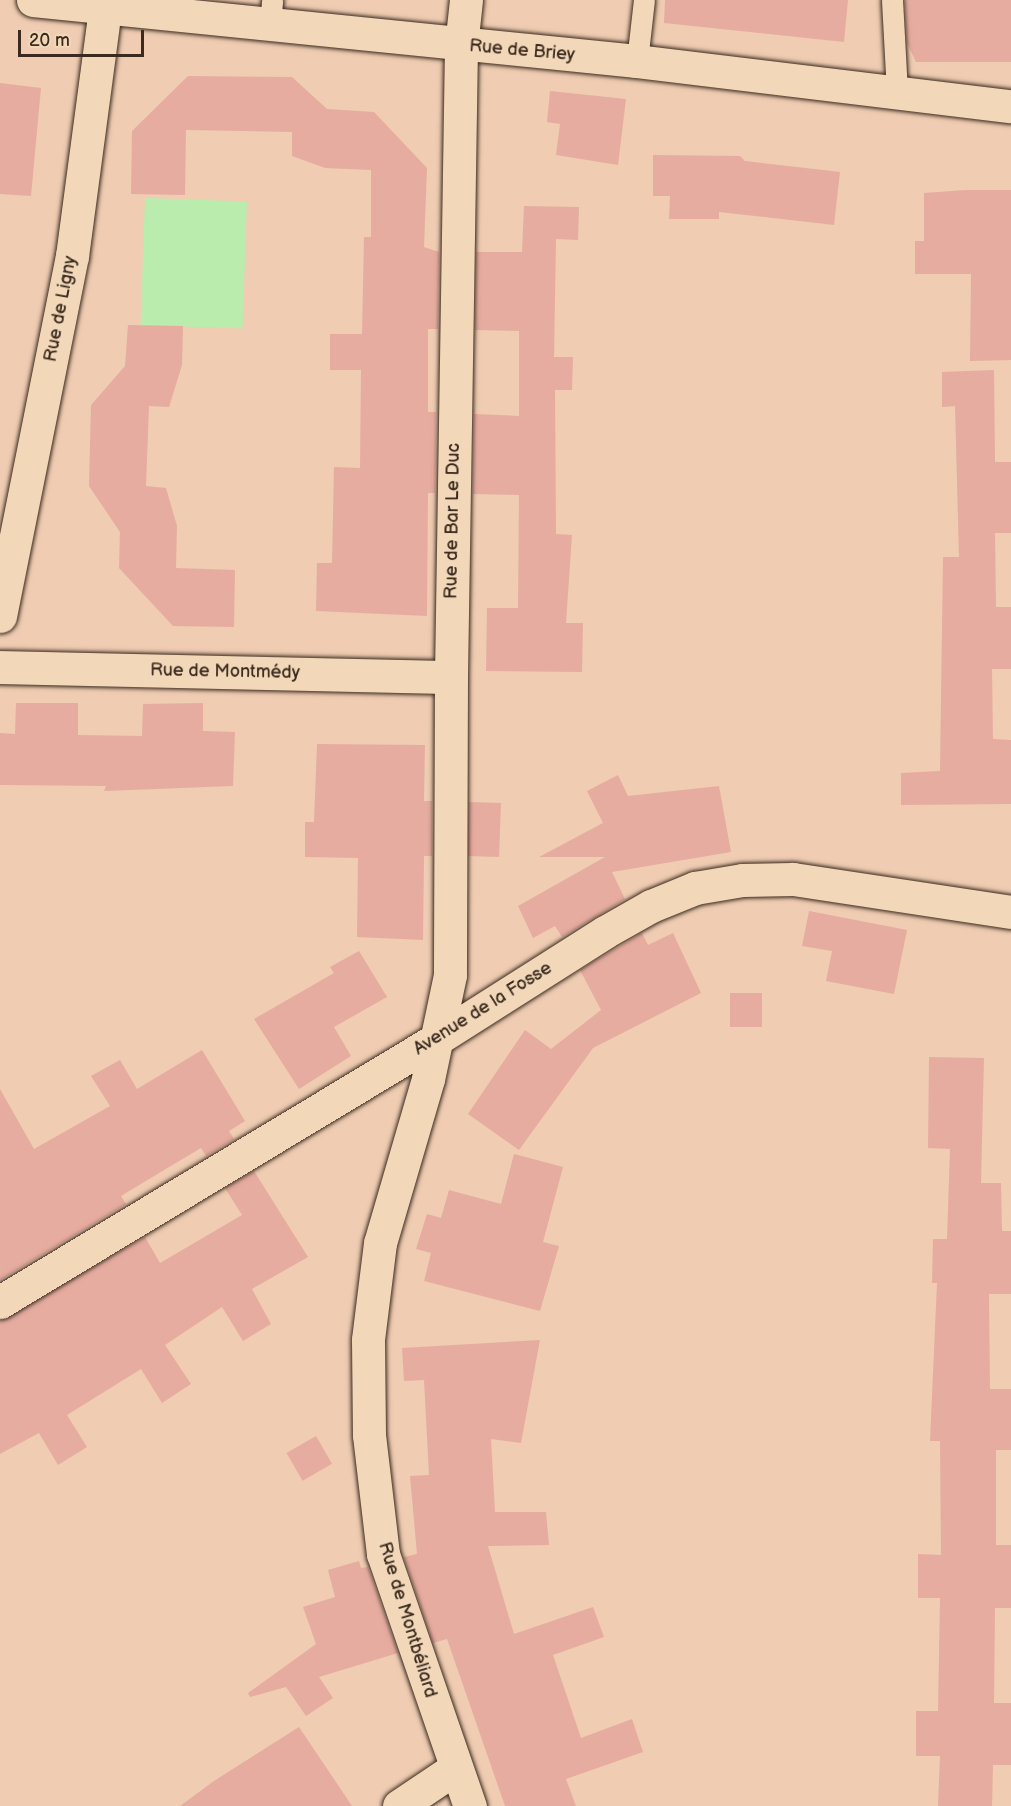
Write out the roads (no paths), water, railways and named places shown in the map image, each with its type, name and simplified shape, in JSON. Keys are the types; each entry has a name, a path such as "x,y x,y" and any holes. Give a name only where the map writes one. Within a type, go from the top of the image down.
{"street":[{"name":"Rue de Briey","path":"33,0 271,12 461,46 637,61 1011,106"},
{"name":"Rue de Bar Le Duc","path":"435,1040 450,975 451,677 461,46 466,0"},
{"name":"Rue de Ligny","path":"0,616 72,256 106,3"},
{"name":"Rue de Montmédy","path":"0,667 451,677"},
{"name":"Avenue de la Fosse","path":"0,1302 435,1040 605,932 695,888 742,880 793,879 1011,912"},
{"name":"Rue de Montbéliard","path":"435,1040 428,1079 380,1243 368,1340 369,1435 383,1554 454,1769 470,1806"},
{"path":"399,1806 454,1769"}],"lane":[{"path":"637,61 644,0"},
{"path":"892,0 897,93"}]}
